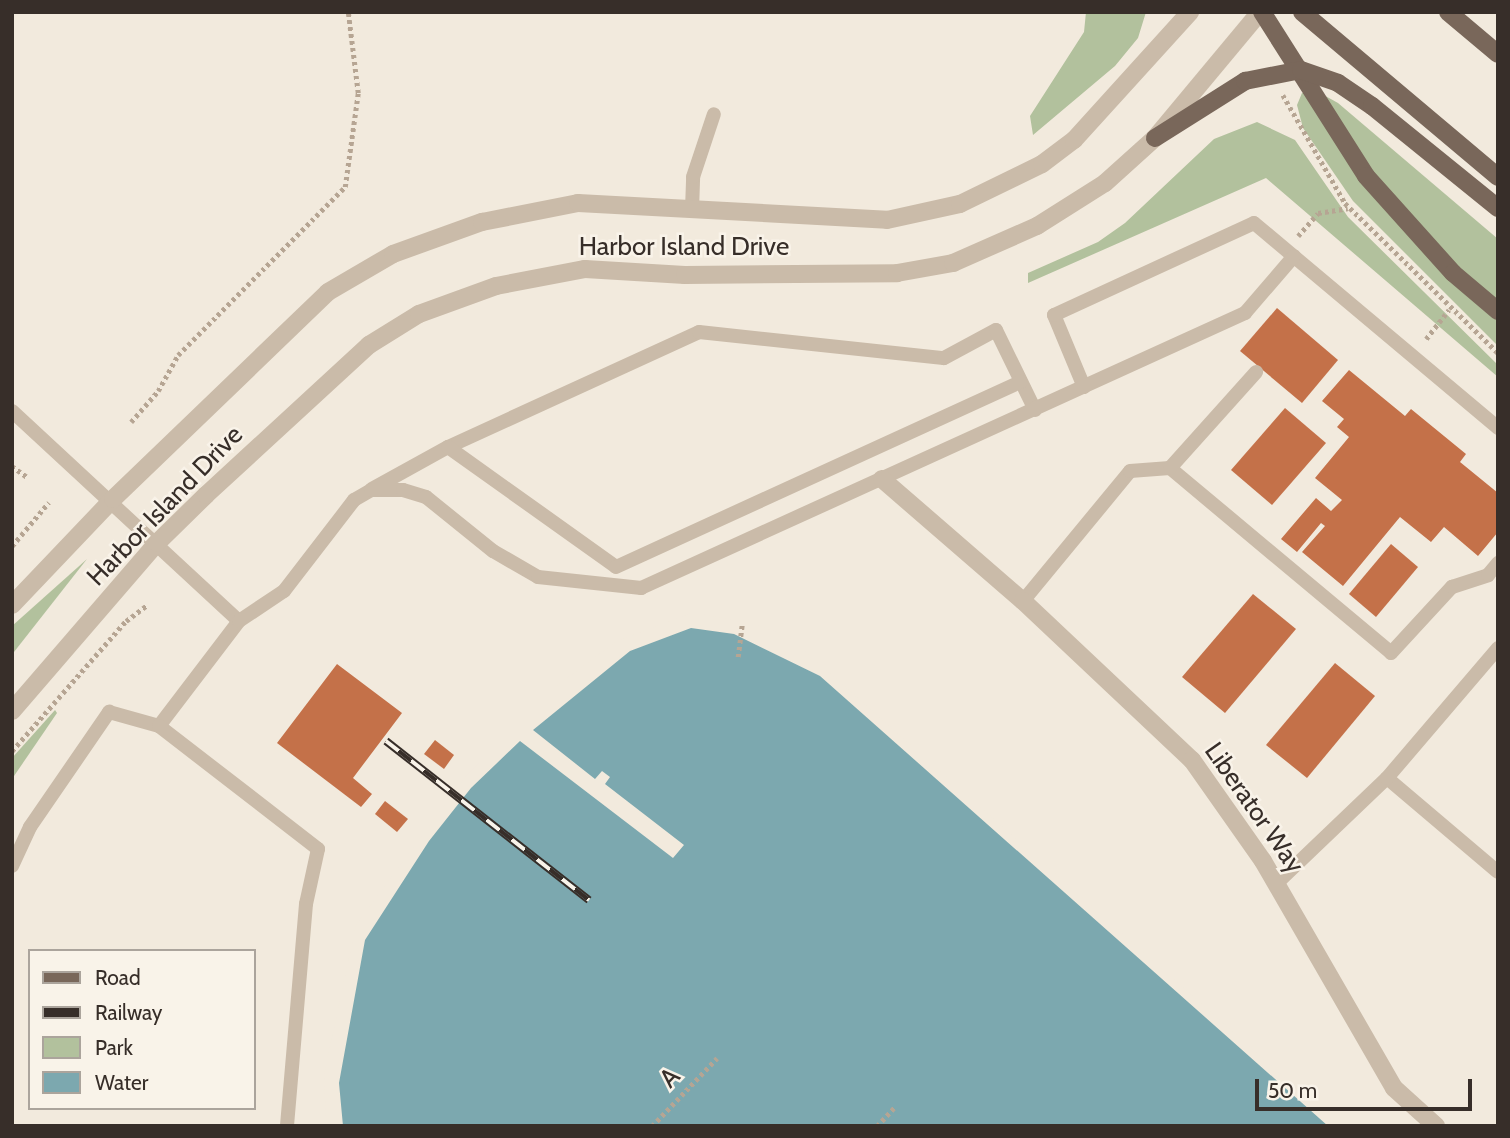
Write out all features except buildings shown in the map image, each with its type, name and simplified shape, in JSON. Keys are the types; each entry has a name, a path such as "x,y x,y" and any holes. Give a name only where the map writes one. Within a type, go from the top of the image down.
{"main road":[{"path":"1261,12 1366,176 1452,272 1498,311"},
{"path":"1302,12 1498,177"},
{"path":"1448,12 1498,54"},
{"path":"1155,138 1245,81 1301,70 1338,83 1372,106 1498,208"}],"street":[{"name":"Harbor Island Drive","path":"12,605 113,499 328,292 393,254 482,222 578,203 887,220 960,204 1042,164 1074,140 1190,12"},
{"name":"Harbor Island Drive","path":"12,711 158,543 369,345 419,314 496,286 585,270 685,275 897,273 953,262 1071,205 1105,183 1155,138 1261,12"},
{"name":"Liberator Way","path":"882,480 1023,601 1192,760 1276,884 1394,1088 1436,1126"}],"lane":[{"path":"692,210 693,177 714,114"},
{"path":"1084,387 1054,315 1254,223 1498,428"},
{"path":"371,490 402,489 426,497 494,551 538,578 641,588 1245,313 1294,256"},
{"path":"159,726 239,621 284,591 354,500 448,447 699,332 944,358 996,330 1014,385 1035,410"},
{"path":"1023,601 1130,471 1170,468 1256,372"},
{"path":"448,447 616,567 1014,385"},
{"path":"12,411 113,499 239,621"},
{"path":"1170,468 1391,653 1452,587 1488,575 1498,563"},
{"path":"1276,884 1387,778 1498,648"},
{"path":"12,866 30,827 108,712 159,726 318,849 306,904 287,1126"},
{"path":"1387,778 1498,872"}],"path":[{"path":"131,422 139,418 178,355 345,187 358,93 348,12"},
{"path":"1285,100 1349,207 1449,310 1498,353"},
{"path":"1313,218 1349,207"},
{"path":"1437,325 1449,310"},
{"path":"12,466 27,477"},
{"path":"12,546 49,502"},
{"path":"12,751 126,621 147,605"},
{"path":"738,657 742,624"},
{"name":"A","path":"652,1126 717,1058"},
{"path":"877,1126 895,1107"}],"green space":[{"path":"1086,12 1146,12 1138,38 1115,66 1033,135 1030,116 1084,32"},
{"path":"1302,93 1320,93 1338,103 1498,239 1498,346 1353,201 1303,128 1297,105"},
{"path":"1257,122 1295,140 1348,217 1498,365 1498,377 1266,178 1028,283 1028,273 1098,242 1125,223 1214,139"},
{"path":"87,559 14,652 12,654 12,626"},
{"path":"55,710 57,713 12,779 12,758"}],"water":[{"path":"692,616 785,638 1336,1126 330,1126 359,927 469,778 558,689"}],"pier":[{"path":"692,613 743,621 787,635 1339,1126 1328,1126 820,676 734,634 691,628 630,651 533,730 595,779 602,771 610,777 605,784 684,845 673,858 520,741 471,788 429,841 365,940 339,1083 343,1126 326,1126 324,1075 356,925 466,776 555,687 617,641"}],"railway":[{"path":"386,741 589,900"}]}
